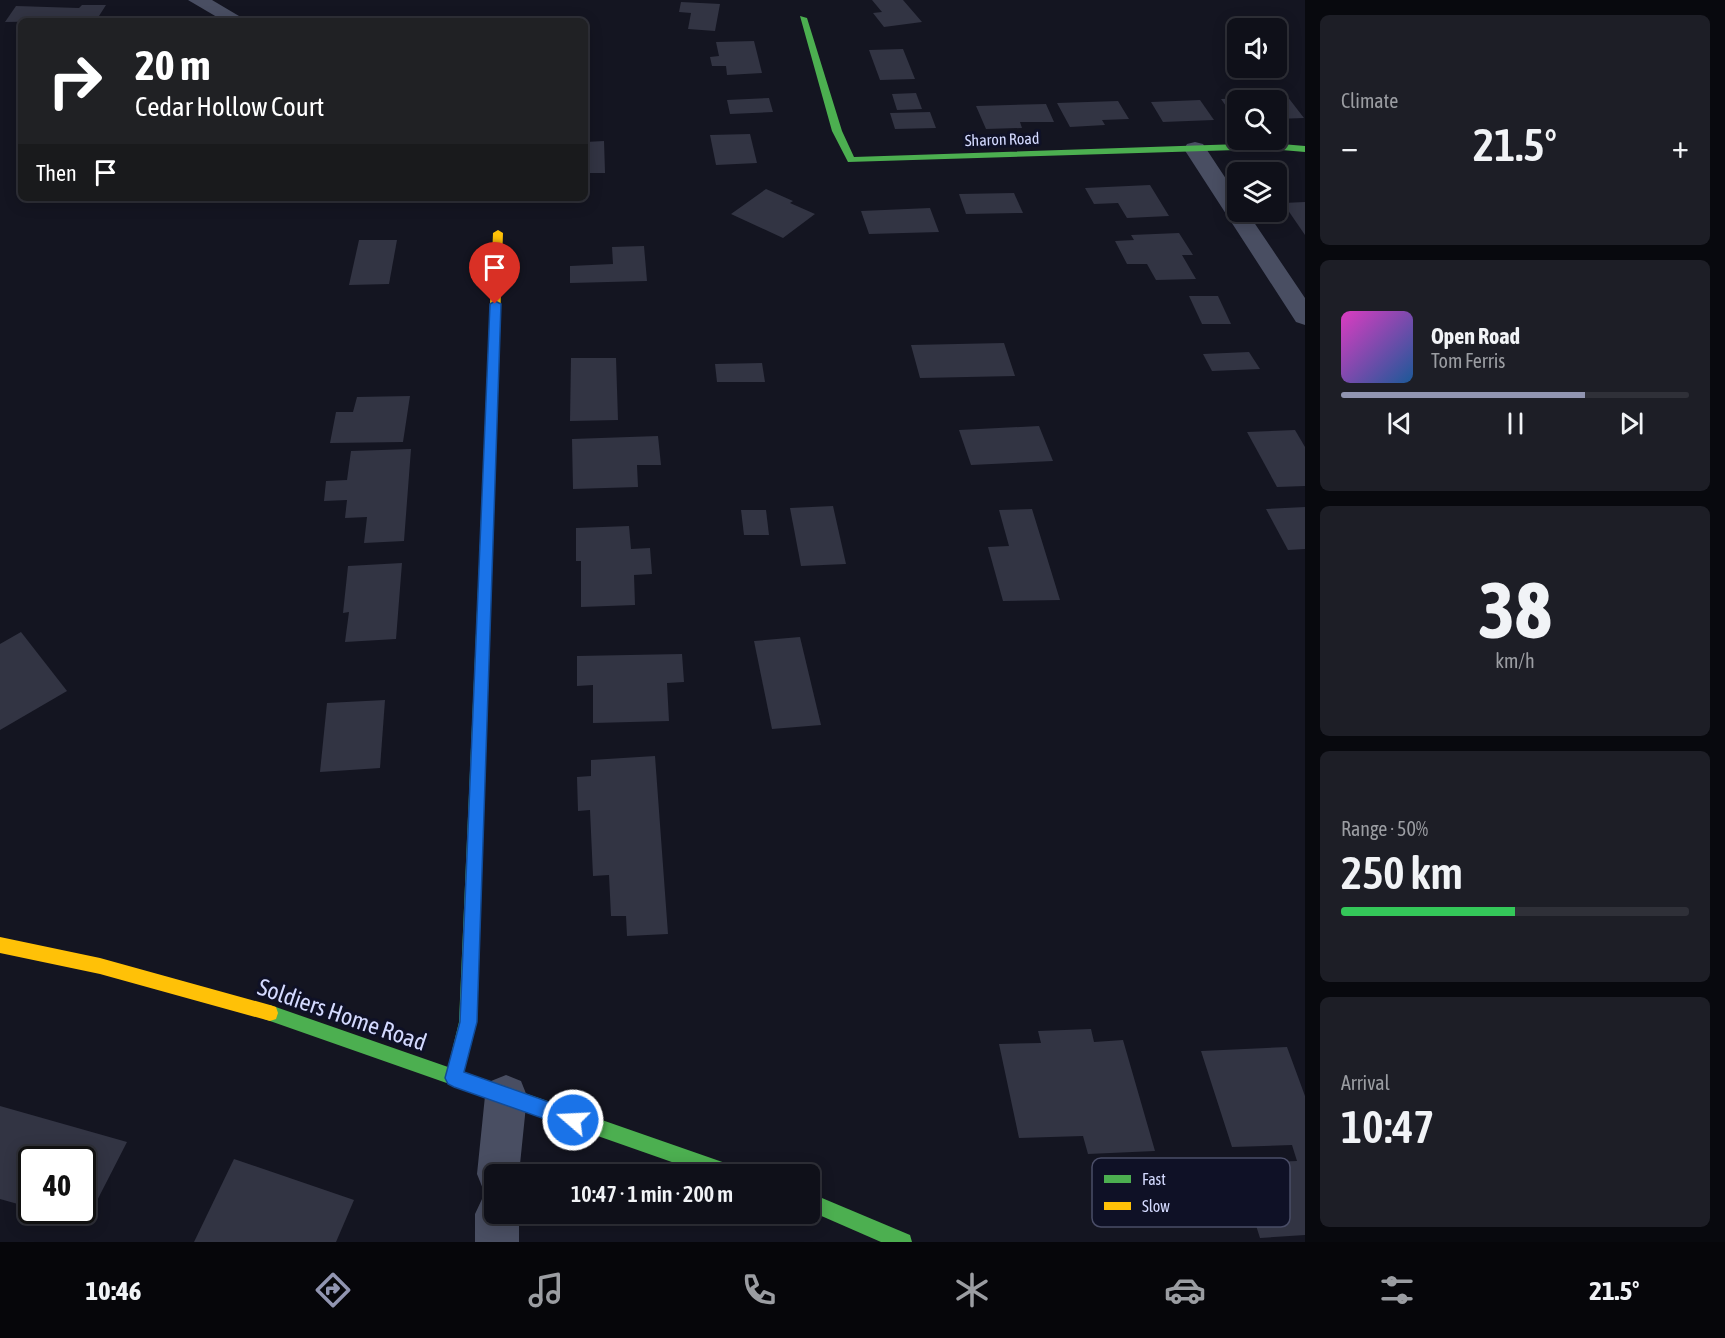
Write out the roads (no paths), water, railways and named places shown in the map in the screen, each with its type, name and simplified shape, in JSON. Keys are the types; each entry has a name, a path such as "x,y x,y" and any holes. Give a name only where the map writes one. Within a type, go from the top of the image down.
{"street":[{"path":"197,0 229,16"},
{"name":"Sharon Road","path":"803,18 837,130 851,160 1270,146 1305,149"},
{"path":"1195,149 1305,317"},
{"path":"454,1078 468,1022 498,233"},
{"name":"Soldiers Home Road","path":"0,945 100,966 250,1006 702,1164"},
{"path":"499,1164 506,1096"},
{"path":"820,1206 903,1242"},
{"path":"497,1224 497,1242"}]}
